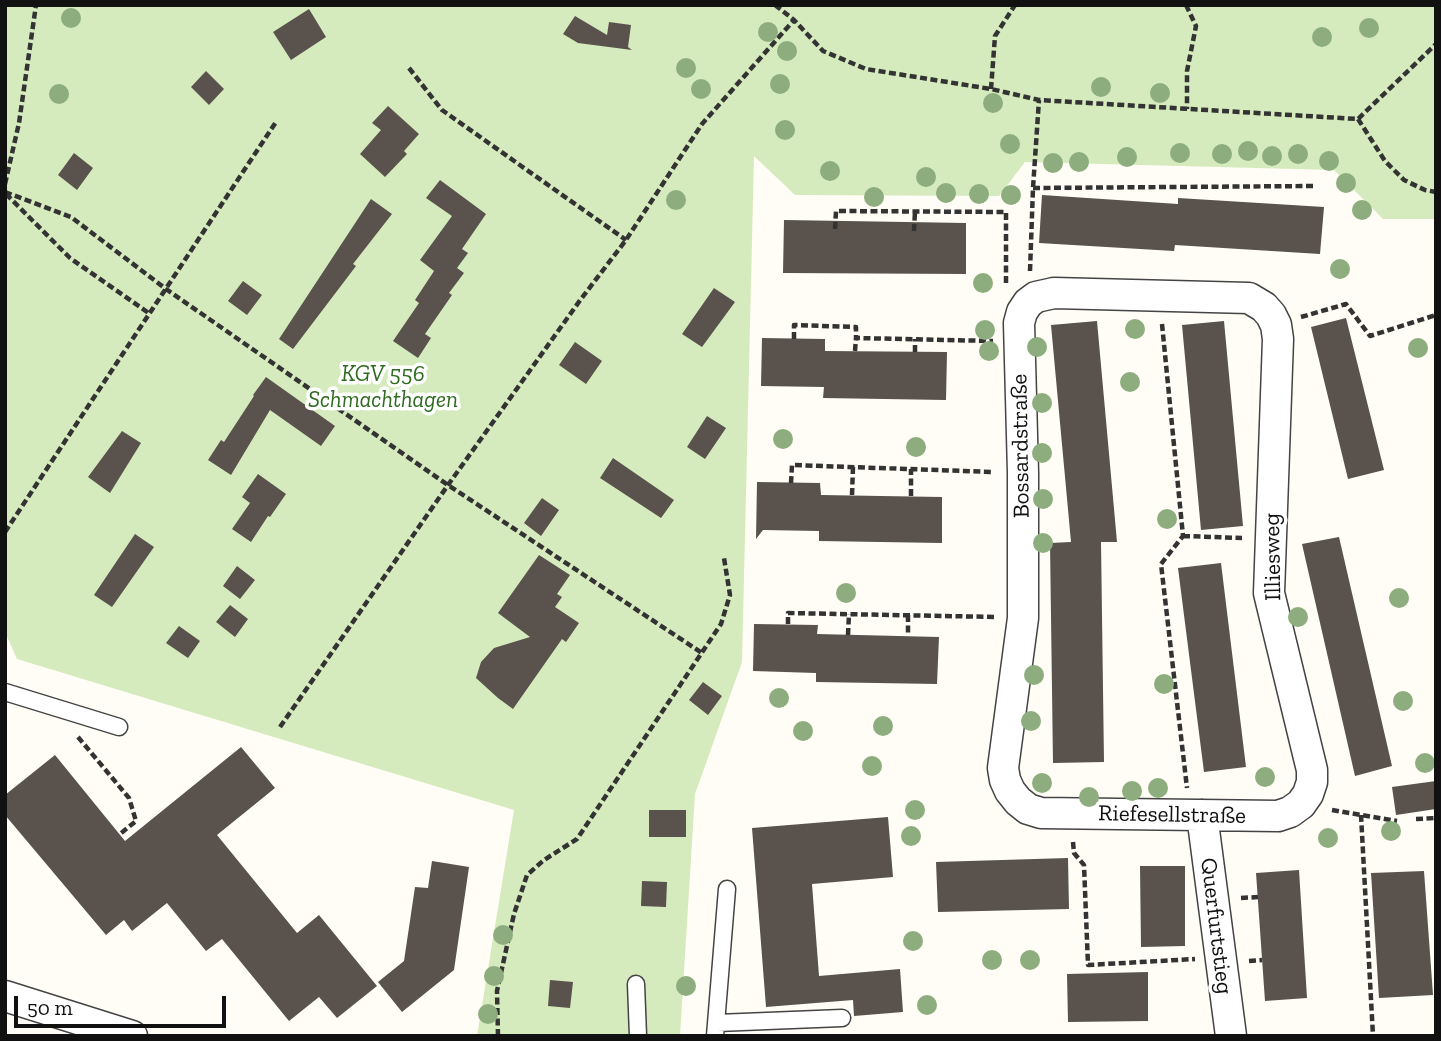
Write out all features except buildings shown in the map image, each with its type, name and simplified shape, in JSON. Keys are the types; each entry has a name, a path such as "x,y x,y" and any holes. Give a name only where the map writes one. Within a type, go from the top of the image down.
{"street":[{"path":"1017,299 1054,293 1249,298 1270,316"},
{"name":"Bossardstraße","path":"1017,299 1022,312 1019,342 1023,473 1023,618 1003,768 1005,780 1018,801 1041,813"},
{"name":"Illiesweg","path":"1270,316 1278,339 1269,593 1312,770 1312,782 1301,804"},
{"name":"Riefesellstraße","path":"1041,813 1278,816 1301,804"},
{"name":"Querfurtstieg","path":"1196,815 1231,1036"},
{"path":"5,996 132,1036"}],"lane":[{"path":"5,692 119,727"},
{"path":"727,889 716,1029 842,1018"},
{"path":"636,985 638,1036"}],"path":[{"path":"5,184 19,123 36,5"},
{"path":"775,5 794,20 823,51 866,69 991,89 1039,100 1187,109 1358,119 1436,44"},
{"path":"991,89 995,36 1015,5"},
{"path":"1186,5 1196,26 1186,71 1187,109"},
{"path":"280,727 448,485 626,240 702,124 794,20"},
{"path":"409,68 442,110 626,240"},
{"path":"1017,299 1033,188 1039,100"},
{"path":"1358,119 1385,161 1404,180 1436,192"},
{"path":"5,532 276,122"},
{"path":"1033,188 1313,186"},
{"path":"5,193 71,217 166,289 448,485 702,653"},
{"path":"5,193 70,258 150,314"},
{"path":"835,229 835,211 1006,212 1017,299"},
{"path":"914,231 915,211"},
{"path":"1158,296 1183,537 1161,564 1196,815"},
{"path":"1270,316 1346,304 1370,337 1436,314"},
{"path":"794,339 794,326 856,327 855,351"},
{"path":"856,338 1019,342"},
{"path":"915,339 915,352"},
{"path":"791,483 792,465 1023,473"},
{"path":"852,495 853,467"},
{"path":"911,469 911,496"},
{"path":"1183,537 1271,539"},
{"path":"498,1036 497,991 514,914 527,874 577,839 721,624 730,595 724,558"},
{"path":"788,624 788,613 1023,618"},
{"path":"848,635 849,614"},
{"path":"908,615 908,636"},
{"path":"52,707 129,798 136,821 120,834"},
{"path":"1301,804 1397,821"},
{"path":"1070,814 1074,853 1084,865 1088,965 1220,958"},
{"path":"1361,815 1373,1036"},
{"path":"1416,819 1436,818"},
{"path":"1366,915 1374,915"},
{"path":"1369,957 1377,957"}],"green space":[{"name":"KGV 556 Schmachthagen","path":"5,5 1436,5 1436,219 1383,219 1334,170 1025,162 999,196 795,195 754,156 742,662 695,794 680,1036 477,1036 514,810 17,659 5,632"}]}
